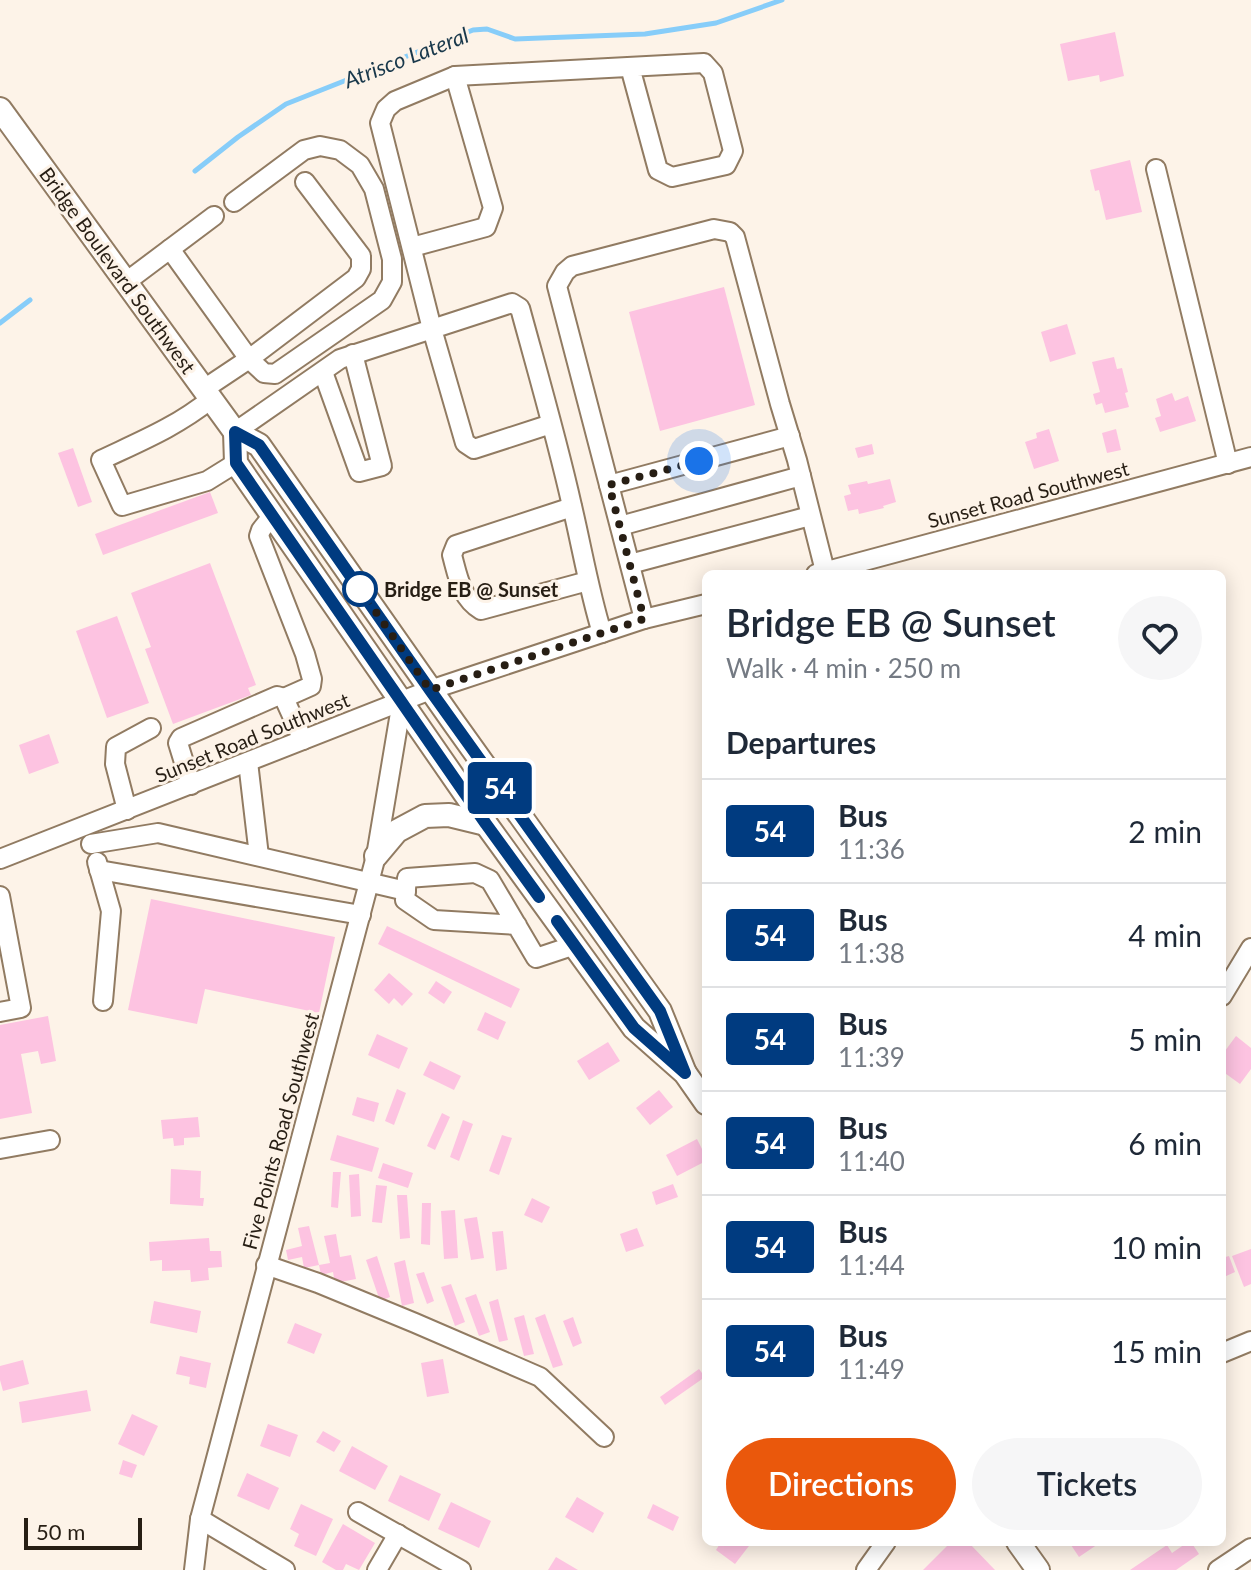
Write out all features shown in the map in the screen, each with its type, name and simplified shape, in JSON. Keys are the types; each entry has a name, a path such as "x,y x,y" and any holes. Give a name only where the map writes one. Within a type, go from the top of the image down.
{"main road":[{"name":"Bridge Boulevard Southwest","path":"0,109 235,432 259,445 660,1011 685,1073 702,1097"},
{"path":"235,432 236,463"},
{"name":"Bridge Boulevard Southwest","path":"236,463 486,824 634,1028 685,1073"},
{"path":"376,856 397,831 425,816 449,815 486,824"},
{"path":"1021,1546 1038,1570"}],"street":[{"path":"551,424 474,449 465,443 432,329 380,123 386,109 395,101 455,76 704,63 713,73 733,151 726,165 672,177 658,170 630,67"},
{"path":"412,247 486,227 493,208 455,76"},
{"path":"170,249 249,359 264,373 275,374 382,300 392,282 392,259 374,189 360,165 340,150 320,146 304,150 234,202"},
{"path":"1156,169 1228,464"},
{"path":"236,463 207,481 122,506 101,460 188,417 208,394 249,359 356,278 361,269 361,256 305,182"},
{"path":"126,282 214,216"},
{"path":"644,619 557,286 572,266 714,229 730,232 735,237 801,476 819,570"},
{"path":"235,432 340,359 512,303 520,308 602,633"},
{"path":"323,372 359,472 382,466 353,354"},
{"path":"609,485 790,436"},
{"name":"Sunset Road Southwest","path":"831,570 1251,457"},
{"path":"620,526 801,476"},
{"path":"572,507 456,545 452,555 463,594 481,610 588,581"},
{"path":"191,785 178,743 181,738 277,696 284,698 311,686 305,654 259,536 273,515"},
{"path":"630,564 810,516"},
{"name":"Sunset Road Southwest","path":"0,859 88,835 127,810 430,690 644,619 702,605"},
{"path":"284,698 303,740"},
{"name":"Five Points Road Southwest","path":"194,1570 200,1519 370,882 402,701"},
{"path":"127,810 115,764 116,747 151,728"},
{"path":"248,762 259,856"},
{"path":"103,1001 111,911 88,835 158,833 406,891"},
{"path":"99,870 361,915"},
{"path":"517,925 434,920 405,900 407,878 475,873 490,880 517,925 536,958 575,945"},
{"path":"0,1012 21,1008 1,908"},
{"path":"1226,989 1251,948"},
{"path":"0,1149 50,1140"},
{"path":"266,1265 318,1283 540,1377 604,1437"},
{"path":"1226,1351 1251,1341"},
{"path":"358,1512 461,1570"},
{"path":"200,1519 285,1570"},
{"path":"377,1570 398,1534"},
{"path":"866,1570 883,1546"},
{"path":"1218,1570 1251,1548"}],"building":[{"path":"1115,32 1124,76 1100,82 1099,75 1068,81 1060,44"},
{"path":"1130,160 1142,212 1106,220 1099,190 1095,191 1090,170"},
{"path":"724,287 755,405 660,431 629,312"},
{"path":"1067,324 1076,354 1050,362 1041,332"},
{"path":"1114,357 1117,369 1122,368 1129,407 1105,413 1102,403 1096,405 1093,394 1100,392 1092,362"},
{"path":"1172,393 1175,401 1188,396 1196,421 1160,432 1155,418 1161,416 1156,399"},
{"path":"1049,429 1059,461 1034,469 1025,442 1037,438 1036,433"},
{"path":"1116,429 1121,450 1107,453 1102,433"},
{"path":"872,444 874,454 858,458 855,448"},
{"path":"73,448 92,502 78,507 58,453"},
{"path":"890,479 896,502 859,514 858,509 848,511 844,496 851,494 848,485"},
{"path":"210,492 218,513 103,555 95,534"},
{"path":"210,563 256,685 248,688 251,695 173,724 145,649 151,647 131,593"},
{"path":"117,616 149,703 107,718 76,631"},
{"path":"49,734 59,763 29,774 19,745"},
{"path":"151,899 335,937 319,1013 205,989 197,1024 128,1010"},
{"path":"387,926 520,989 511,1008 378,944"},
{"path":"389,973 413,994 402,1006 394,998 389,1004 374,990"},
{"path":"436,981 452,992 444,1004 428,993"},
{"path":"485,1012 506,1022 498,1040 477,1030"},
{"path":"48,1016 56,1061 41,1064 38,1051 21,1054 32,1113 0,1119 0,1025"},
{"path":"377,1034 408,1048 399,1069 368,1055"},
{"path":"1236,1036 1251,1048 1251,1069 1240,1084 1226,1074 1226,1050"},
{"path":"608,1042 620,1061 589,1080 577,1061"},
{"path":"430,1061 461,1076 454,1090 423,1075"},
{"path":"397,1089 406,1093 394,1125 385,1121"},
{"path":"659,1090 673,1107 650,1125 636,1108"},
{"path":"357,1097 379,1103 374,1122 352,1115"},
{"path":"442,1113 450,1117 435,1150 427,1146"},
{"path":"198,1117 200,1137 184,1138 184,1145 174,1146 173,1138 163,1139 161,1120"},
{"path":"463,1120 473,1124 459,1161 450,1157"},
{"path":"337,1135 379,1148 372,1172 330,1160"},
{"path":"502,1135 512,1138 499,1175 489,1171"},
{"path":"697,1139 702,1149 702,1163 677,1176 666,1155"},
{"path":"383,1163 413,1173 408,1188 378,1178"},
{"path":"171,1169 201,1171 200,1198 204,1198 203,1206 170,1204"},
{"path":"333,1172 341,1172 338,1208 331,1207"},
{"path":"359,1174 361,1216 351,1217 349,1175"},
{"path":"673,1184 678,1197 656,1205 652,1192"},
{"path":"376,1185 387,1186 382,1223 372,1222"},
{"path":"397,1195 407,1195 410,1238 400,1239"},
{"path":"532,1198 550,1207 542,1223 524,1215"},
{"path":"422,1203 431,1203 430,1245 421,1244"},
{"path":"455,1210 458,1258 444,1259 441,1211"},
{"path":"477,1217 484,1258 471,1260 464,1219"},
{"path":"309,1226 319,1265 304,1268 302,1257 288,1260 286,1250 302,1246 298,1228"},
{"path":"637,1228 644,1246 626,1252 620,1234"},
{"path":"503,1231 507,1269 496,1271 492,1232"},
{"path":"336,1234 340,1257 351,1255 356,1279 335,1283 333,1272 321,1275 319,1265 330,1263 324,1236"},
{"path":"209,1238 210,1251 221,1251 222,1267 208,1268 209,1280 191,1282 190,1270 162,1271 162,1260 150,1261 149,1242"},
{"path":"1251,1249 1251,1284 1244,1287 1232,1256"},
{"path":"377,1256 390,1297 380,1301 366,1260"},
{"path":"1229,1256 1235,1272 1226,1276 1226,1257"},
{"path":"405,1260 414,1303 402,1306 394,1263"},
{"path":"424,1272 434,1301 427,1304 416,1274"},
{"path":"451,1284 465,1322 455,1326 441,1287"},
{"path":"476,1294 490,1332 479,1336 465,1298"},
{"path":"498,1299 508,1340 499,1342 489,1302"},
{"path":"154,1301 201,1311 197,1333 150,1323"},
{"path":"545,1314 563,1365 553,1368 535,1318"},
{"path":"524,1315 534,1354 524,1356 514,1318"},
{"path":"573,1317 582,1343 573,1347 563,1321"},
{"path":"295,1323 322,1334 314,1354 287,1343"},
{"path":"180,1356 211,1363 206,1388 189,1384 190,1377 176,1374"},
{"path":"443,1359 449,1393 427,1397 421,1363"},
{"path":"23,1360 29,1384 3,1391 0,1366"},
{"path":"699,1369 702,1373 702,1379 665,1405 660,1397"},
{"path":"87,1390 91,1411 22,1423 19,1402"},
{"path":"132,1414 158,1426 144,1456 118,1444"},
{"path":"268,1424 298,1435 290,1457 260,1446"},
{"path":"323,1431 341,1441 334,1452 316,1442"},
{"path":"352,1446 388,1466 375,1490 339,1471"},
{"path":"123,1460 137,1465 132,1478 119,1474"},
{"path":"247,1473 279,1488 269,1510 237,1496"},
{"path":"400,1475 441,1494 429,1521 388,1501"},
{"path":"577,1497 604,1513 593,1533 565,1517"},
{"path":"451,1502 491,1521 479,1548 438,1529"},
{"path":"301,1504 333,1519 316,1556 294,1546 299,1534 290,1529"},
{"path":"653,1504 679,1517 673,1531 647,1518"},
{"path":"343,1524 375,1543 359,1570 346,1564 343,1570 336,1570 322,1562"},
{"path":"718,1546 749,1546 735,1564 716,1550"},
{"path":"947,1546 972,1546 995,1570 923,1570"},
{"path":"1072,1546 1095,1546 1079,1557"},
{"path":"1166,1546 1172,1553 1182,1546 1194,1546 1199,1554 1176,1570 1130,1570"},
{"path":"556,1557 578,1570 548,1570"}],"waterway":[{"name":"Atrisco Lateral","path":"195,171 286,104 473,30 487,29 515,39 645,34 716,23 782,0"},
{"name":"Atrisco Lateral","path":"0,323 30,300"}],"bus line":[{"name":"54","path":"539,897 236,463 235,432 259,445 660,1011 685,1073 634,1028 557,921"}],"place":[{"name":"Bridge EB @ Sunset","path":"360,589"}],"route":[{"path":"360,589 430,690 644,619 609,485 699,461"}]}
